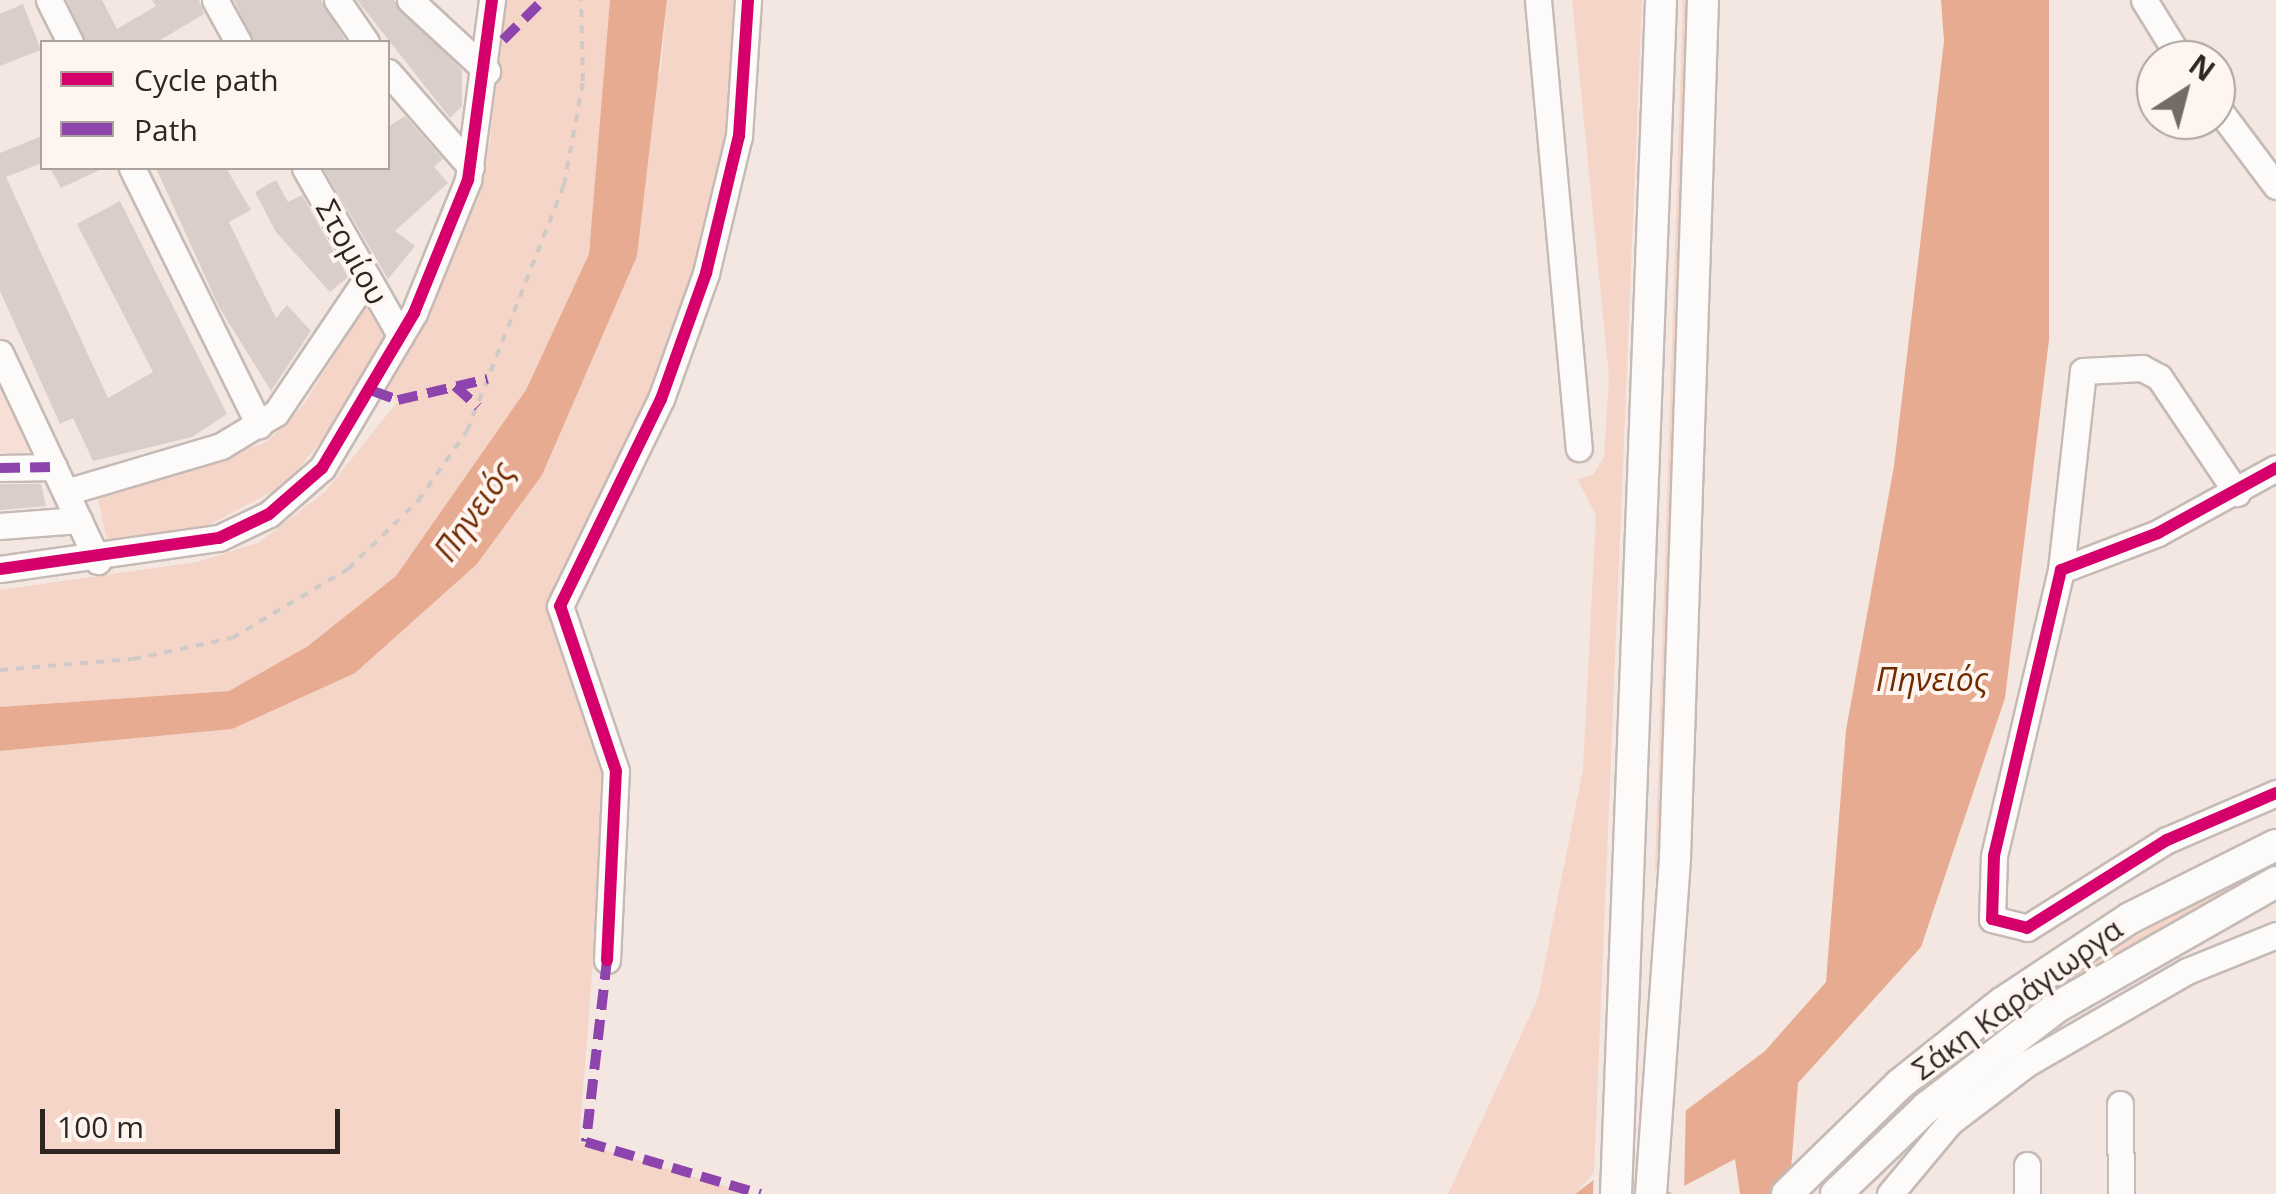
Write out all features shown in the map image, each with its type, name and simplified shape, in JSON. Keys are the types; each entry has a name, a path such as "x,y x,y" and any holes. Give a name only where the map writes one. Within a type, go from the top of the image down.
{"main road":[{"path":"1616,1194 1661,0"},
{"path":"1650,1194 1674,857 1703,0"},
{"name":"Σάκη Καράγιωργα","path":"1786,1192 1956,1037 2060,962 2276,846"},
{"name":"Σάκη Καράγιωργα","path":"1836,1194 1926,1106 2056,1007 2276,882"},
{"path":"1654,1148 1666,1194"}],"street":[{"path":"49,0 69,40"},
{"path":"215,0 237,40"},
{"path":"338,0 365,40"},
{"path":"410,0 487,71"},
{"path":"0,569 98,561 207,542 269,514 344,441 401,336 471,168 487,71 492,0"},
{"path":"607,960 616,771 560,606 662,399 706,273 739,136 748,0"},
{"path":"1538,0 1579,448"},
{"path":"2144,0 2169,40"},
{"path":"390,74 471,168"},
{"path":"2236,133 2276,186"},
{"path":"133,170 258,424"},
{"name":"Στομίου","path":"306,170 365,281 401,336"},
{"path":"66,492 205,452 258,424 297,391 365,281"},
{"path":"0,353 98,561"},
{"path":"2237,493 2159,377 2142,368 2082,371 2061,570 1994,856 1992,919 2027,928 2167,840 2276,793"},
{"path":"0,468 54,467"},
{"path":"2061,570 2237,493 2276,468"},
{"path":"0,526 79,520"},
{"name":"Σάκη Καράγιωργα","path":"1890,1194 1950,1122 2026,1064 2188,970 2276,935"},
{"path":"2120,1104 2121,1194"},
{"path":"2027,1194 2028,1164"}],"path":[{"path":"0,670 133,659 232,638 348,569 418,502 472,419 564,185 583,81 582,0"}],"shaded area":[{"path":"500,0 610,0 607,55 589,254 526,390 461,496 396,577 308,646 229,691 0,707 0,590 197,562 258,543 325,492 398,401 384,389 490,142"},
{"path":"667,0 738,0 726,138 661,399 560,611 609,755 579,1142 751,1194 0,1194 0,751 232,729 477,564 661,69"},
{"path":"1572,0 1642,0 1594,1173 1575,1194 1448,1194 1538,998 1583,769 1596,515 1577,479 1593,475 1604,457 1609,377"},
{"path":"1683,0 1694,0 1664,866 1655,871"},
{"path":"367,303 385,338 346,411 285,485 203,528 115,543 106,537 98,498 267,442 304,404"},
{"path":"0,378 35,452 0,453"},
{"path":"2276,857 2276,867 2052,995 1909,1105 1901,1099 2044,988"}],"water":[{"name":"Πηνειός","path":"610,0 667,0 637,256 542,475 477,564 355,673 232,729 0,751 0,707 229,691 308,646 396,576 526,390 589,254"},
{"name":"Πηνειός","path":"1941,0 2049,0 2049,340 2005,698 1921,947 1798,1083 1789,1194 1740,1194 1735,1159 1669,1194 1575,1194 1765,1051 1826,982 1846,730 1894,466 1944,41"}],"pier":[{"path":"1686,1101 1684,1192 1593,1194 1594,1166"}],"building":[{"path":"67,0 102,0 117,29 156,6 152,0 199,0 204,14 160,40 85,40"},
{"path":"234,0 321,0 345,40 253,40"},
{"path":"357,0 394,0 462,70 462,106 450,118 390,40"},
{"path":"23,4 40,50 0,66 0,14"},
{"path":"405,116 443,159 434,167 448,183 395,231 415,246 388,279 324,170 390,170 390,126"},
{"path":"40,137 40,164 6,177 108,398 153,372 77,224 120,201 227,414 192,437 93,461 73,418 60,424 0,291 0,153"},
{"path":"51,170 100,170 61,188"},
{"path":"157,170 227,170 251,210 229,222 258,282 276,318 287,305 311,331 271,391 219,307"},
{"path":"276,180 288,202 302,195 348,277 330,292 276,232 255,192"},
{"path":"0,484 41,484 46,506 0,510"}],"marked path":[{"path":"503,40 543,0"},
{"path":"373,391 398,400 488,379"},
{"path":"455,386 478,407"},
{"path":"0,468 54,467"},
{"path":"607,960 586,1142 760,1194"}],"cycle path":[{"path":"0,569 219,538 269,514 322,468 414,313 468,180 492,0"},
{"path":"607,960 616,771 560,606 661,399 706,273 739,136 748,0"},
{"path":"2276,468 2158,533 2061,570 1994,856 1992,919 2027,928 2167,840 2276,793"}]}
